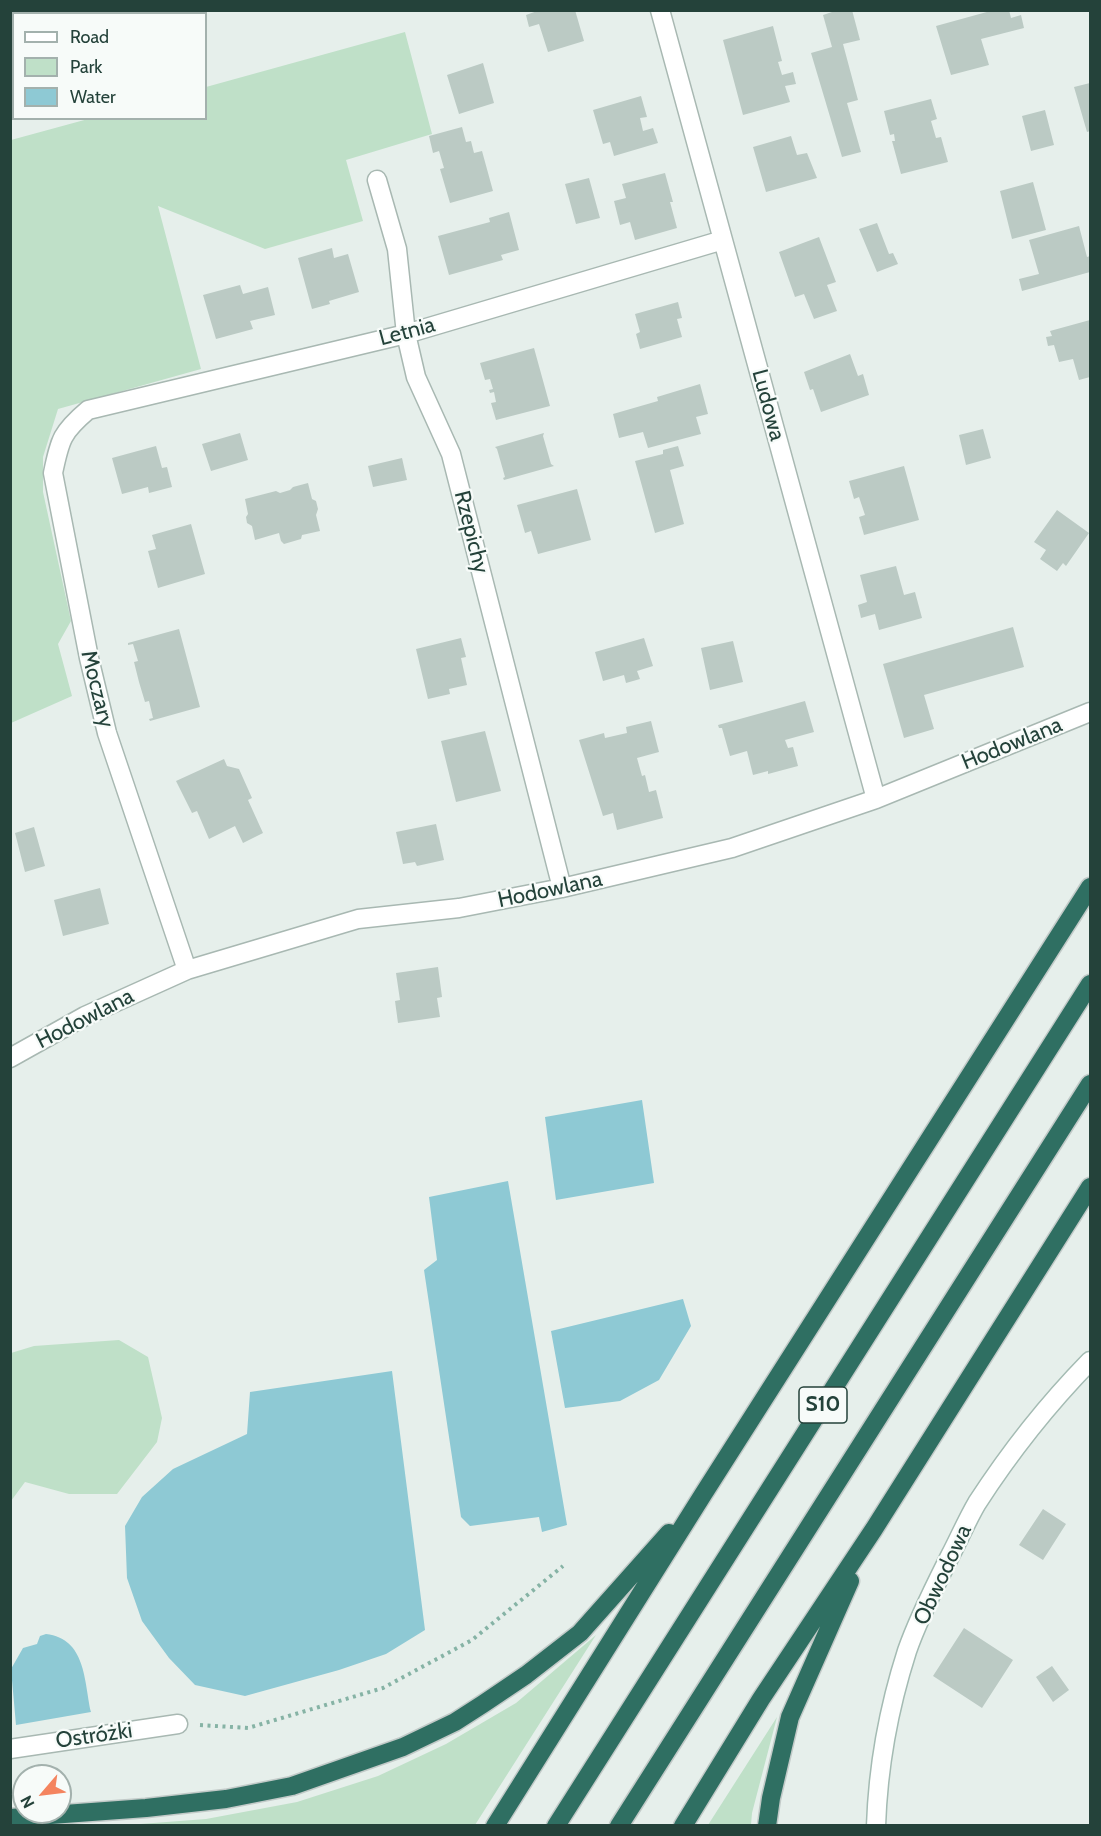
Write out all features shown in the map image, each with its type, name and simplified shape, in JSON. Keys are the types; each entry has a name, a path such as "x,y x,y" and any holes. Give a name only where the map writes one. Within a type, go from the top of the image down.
{"highway":[{"path":"495,1826 1090,887"},
{"name":"S10","path":"556,1826 1090,984"},
{"name":"S10","path":"620,1826 1090,1084"},
{"path":"683,1826 761,1700 874,1529 1090,1187"},
{"path":"10,1818 146,1808 226,1799 292,1786 403,1747 455,1722 483,1704 526,1675 580,1633 704,1493"},
{"path":"767,1826 771,1798 790,1717 874,1529"}],"street":[{"name":"Ludowa","path":"660,10 876,799"},
{"name":"Rzepichy","path":"377,180 397,249 406,334 416,377 451,454 562,888"},
{"name":"Letnia","path":"87,410 406,334 723,240"},
{"name":"Moczary","path":"87,410 67,428 58,450 53,473 89,658 107,732 187,970"},
{"name":"Hodowlana","path":"10,1058 85,1016 187,970 358,919 459,908 562,888 732,848 876,799 1090,712"},
{"name":"Obwodowa","path":"876,1826 885,1734 908,1650 940,1577 983,1495 1022,1439 1090,1361"},
{"name":"Ostróżki","path":"10,1749 178,1724"}],"path":[{"path":"178,1724 248,1728 383,1688 472,1640 563,1566"}],"green space":[{"path":"405,32 432,134 346,160 363,221 265,249 158,206 201,369 58,409 43,457 43,492 71,621 58,644 72,696 11,723 11,140 84,120 207,120 207,87"},
{"path":"119,1340 148,1357 162,1418 157,1442 117,1494 69,1494 25,1482 11,1501 11,1353 34,1346"},
{"path":"596,1635 475,1825 127,1825 206,1819 297,1802 378,1776 446,1744 516,1703"},
{"path":"777,1717 752,1813 751,1825 708,1825"}],"water":[{"path":"642,1100 654,1183 556,1200 545,1117"},
{"path":"508,1181 567,1525 542,1532 539,1517 470,1526 461,1517 424,1270 437,1260 429,1197"},
{"path":"683,1299 691,1326 659,1380 620,1401 565,1408 551,1331"},
{"path":"392,1371 425,1630 386,1654 339,1670 245,1696 195,1685 169,1658 142,1621 127,1578 125,1526 142,1497 173,1469 247,1434 250,1392"},
{"path":"46,1634 59,1637 76,1652 84,1675 91,1712 16,1725 11,1669 23,1648 37,1644 40,1636"}],"building":[{"path":"10,10 16,10 16,12 12,12 12,40 10,40"},
{"path":"540,10 575,10 584,41 548,52 539,24 529,27 526,15"},
{"path":"838,10 852,10 860,40 843,44 858,100 847,103 861,152 842,157 811,53 832,47 823,15"},
{"path":"994,10 1009,10 1011,18 1021,15 1024,28 981,39 989,65 951,75 936,26"},
{"path":"773,26 782,61 778,62 782,75 793,72 796,84 785,86 790,102 743,115 723,40"},
{"path":"483,63 494,103 459,114 447,75"},
{"path":"1090,83 1090,131 1087,132 1074,87"},
{"path":"641,96 647,117 640,118 643,131 653,128 658,143 614,156 610,142 603,144 593,110"},
{"path":"931,99 937,119 931,121 936,138 941,137 948,162 901,174 892,141 895,141 894,134 890,135 884,111"},
{"path":"1045,110 1054,145 1031,151 1022,116"},
{"path":"462,127 466,142 471,141 474,153 482,151 493,191 450,203 440,169 444,168 439,151 433,153 429,136"},
{"path":"791,136 797,155 807,153 817,178 766,192 753,147"},
{"path":"665,173 677,228 635,240 630,222 620,225 614,201 626,198 622,184"},
{"path":"589,178 600,218 576,224 565,184"},
{"path":"1033,182 1046,230 1012,239 1000,191"},
{"path":"509,212 519,250 501,255 503,260 449,275 438,236 490,222 489,218"},
{"path":"877,223 889,254 893,253 898,264 877,272 859,229"},
{"path":"1079,226 1087,257 1090,256 1090,272 1022,291 1019,279 1039,274 1029,240"},
{"path":"819,237 836,282 827,285 837,311 814,319 804,294 795,297 779,252"},
{"path":"332,248 334,258 348,254 359,292 312,309 298,258"},
{"path":"240,285 243,294 268,287 275,315 250,321 253,329 216,339 203,295"},
{"path":"678,302 682,318 677,319 682,337 640,349 636,334 640,332 635,314"},
{"path":"1090,320 1090,377 1079,380 1073,359 1059,362 1054,345 1048,346 1046,337 1052,336 1050,331"},
{"path":"534,348 550,406 496,420 491,403 496,402 494,392 490,393 489,390 493,389 490,379 485,380 480,363"},
{"path":"850,354 858,376 863,374 869,395 821,412 804,372"},
{"path":"700,384 708,414 696,417 701,434 648,448 643,432 619,438 613,414 658,401 657,397"},
{"path":"983,429 991,458 966,465 959,435"},
{"path":"240,433 248,460 211,471 202,444"},
{"path":"544,433 551,464 554,466 504,480 495,447"},
{"path":"156,446 162,468 167,467 172,487 149,493 148,487 122,494 112,458"},
{"path":"678,446 684,466 670,470 684,524 655,533 635,461 663,454 663,450"},
{"path":"402,458 407,480 373,487 368,466"},
{"path":"904,466 919,520 864,535 859,517 865,515 859,497 854,499 849,481"},
{"path":"308,483 312,499 316,501 318,509 316,515 320,531 302,535 301,539 284,544 279,533 255,540 252,526 247,523 245,499 276,491 280,493"},
{"path":"577,489 591,540 538,554 531,531 525,533 517,505"},
{"path":"1057,510 1089,533 1066,566 1063,563 1057,571 1040,559 1046,550 1034,542"},
{"path":"191,524 205,574 158,588 148,551 156,549 152,535"},
{"path":"896,566 904,595 915,592 922,618 879,630 875,614 861,618 858,605 867,602 860,575"},
{"path":"1013,627 1024,667 924,695 934,729 904,738 883,664"},
{"path":"179,629 200,707 150,721 149,719 153,718 149,701 145,702 134,662 138,661 133,644 128,645 128,643"},
{"path":"461,638 466,657 461,658 467,685 449,689 450,694 428,699 416,649"},
{"path":"644,638 653,666 637,671 640,679 626,683 624,675 603,681 595,652"},
{"path":"733,641 743,682 710,690 701,648"},
{"path":"805,701 814,732 785,740 788,748 793,747 798,766 768,774 768,771 753,775 747,751 730,756 722,728 718,725"},
{"path":"651,721 659,752 637,758 642,776 645,775 649,792 656,790 663,818 617,830 613,813 603,816 579,740 604,733 605,738 627,733 626,727"},
{"path":"485,731 501,791 456,802 441,741"},
{"path":"224,759 227,766 239,769 252,798 248,800 263,833 243,843 235,826 209,839 197,811 192,813 176,781"},
{"path":"436,824 444,860 417,866 415,862 403,864 396,832"},
{"path":"34,827 45,866 25,872 15,833"},
{"path":"100,888 109,924 63,936 54,900"},
{"path":"438,967 442,997 437,998 440,1017 398,1023 395,1001 400,1000 396,973"},
{"path":"1043,1509 1066,1524 1043,1560 1019,1545"},
{"path":"964,1628 1013,1660 982,1708 933,1676"},
{"path":"1052,1666 1069,1690 1053,1702 1036,1677"}]}
